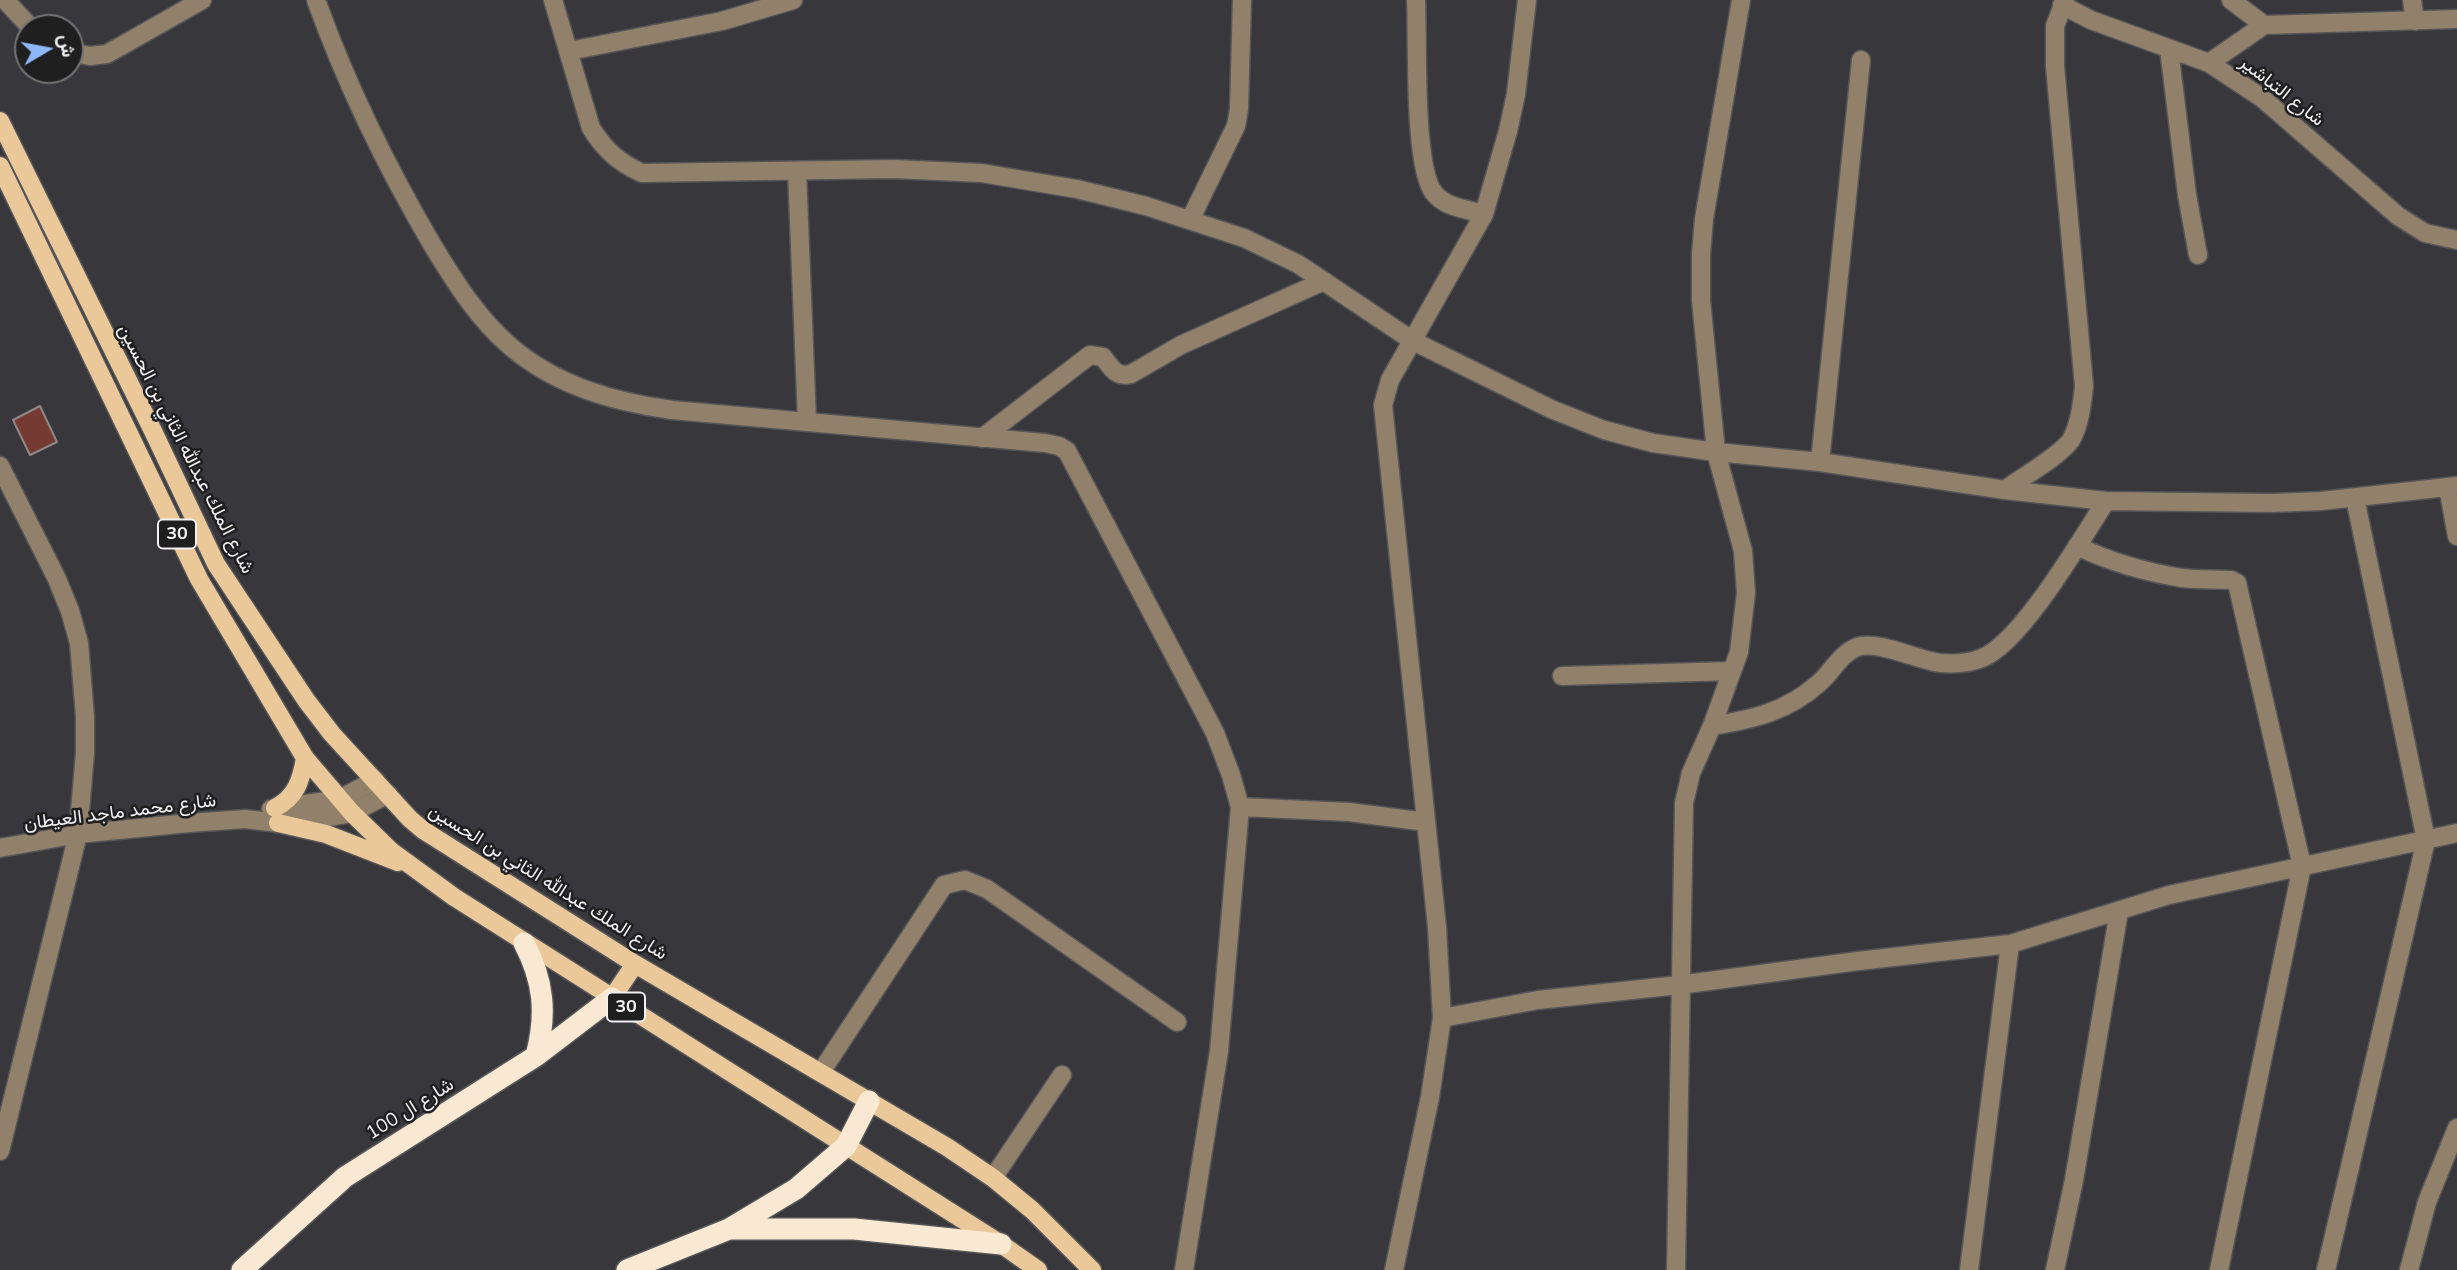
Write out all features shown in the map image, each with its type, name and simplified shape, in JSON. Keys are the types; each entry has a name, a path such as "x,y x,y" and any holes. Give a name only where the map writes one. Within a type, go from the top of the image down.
{"highway":[{"path":"524,943 542,986 544,1010 536,1056"},
{"name":"شارع ال 100","path":"242,1270 345,1177 536,1056 612,998"},
{"path":"627,1270 729,1229 796,1189 846,1146 869,1101"},
{"path":"729,1229 854,1229 1001,1244"}],"main road":[{"name":"شارع الملك عبدالله الثاني بن الحسين","path":"0,121 216,565 306,700 332,734 388,794 423,830 635,964 821,1072 993,1178 1032,1210 1092,1270"},
{"name":"30","path":"0,166 199,579 305,758 346,806 408,866 524,943 1038,1270"},
{"path":"305,758 299,784 276,816 408,866"},
{"path":"612,998 635,964"}],"street":[{"path":"5,0 18,14"},
{"path":"84,55 107,54 202,0"},
{"path":"317,0 362,112 416,217 479,316 511,347 547,372 587,391 629,404 1045,443 1067,451 1215,733 1240,807 1219,1051 1184,1270"},
{"path":"553,0 591,128 616,159 642,173 893,169 982,173 1077,189 1146,206 1244,238 1298,264 1413,341 1550,410 1604,430 1653,443 1716,453 1820,462 2005,490 2106,501 2272,503 2355,498 2453,487 2457,536"},
{"path":"569,51 722,21 793,0"},
{"path":"1190,220 1236,126 1239,109 1242,0"},
{"path":"1416,0 1420,144 1427,180 1434,193 1445,203 1484,214"},
{"path":"1394,1270 1430,1097 1442,1018 1437,927 1383,405 1390,380 1484,214 1516,94 1527,0"},
{"path":"1676,1270 1684,803 1691,773 1712,726 1739,652 1746,593 1743,551 1716,453 1701,300 1704,219 1741,0"},
{"path":"2231,0 2264,25"},
{"path":"2412,0 2414,21"},
{"path":"2005,490 2059,453 2071,439 2081,412 2084,386 2054,66 2055,26 2063,3"},
{"name":"شارع التباشير","path":"2063,3 2091,20 2169,50 2209,62 2262,97 2398,216 2425,233 2457,240"},
{"path":"2209,62 2264,25 2457,19"},
{"path":"2169,50 2187,195 2198,255"},
{"path":"1820,462 1861,60"},
{"path":"797,171 807,421"},
{"path":"982,438 1090,355 1103,357 1118,374 1131,374 1181,345 1324,281"},
{"path":"0,466 57,579 70,611 79,643 85,717 85,753 78,834 0,1152"},
{"path":"2326,1270 2426,840 2355,498"},
{"path":"1712,726 1759,718 1791,704 1821,682 1830,668 1848,652 1860,646 1888,648 1928,661 1956,664 1983,658 2006,642 2021,624 2106,501"},
{"path":"2077,546 2108,561 2137,569 2184,578 2231,580 2236,583 2302,866 2220,1270"},
{"path":"1562,676 1732,671"},
{"name":"شارع محمد ماجد العيطان","path":"346,806 375,780"},
{"name":"شارع محمد ماجد العيطان","path":"0,848 78,834 276,816 346,806 388,794"},
{"path":"1240,807 1349,812 1426,822"},
{"path":"1442,1018 1538,1000 2010,944 2169,895 2457,834"},
{"path":"821,1072 944,885 965,880 987,889 1177,1021"},
{"path":"2055,1270 2074,1180 2119,911"},
{"path":"1969,1270 2010,944"},
{"path":"993,1178 1062,1074"},
{"path":"2409,1270 2427,1202 2457,1128"}],"building":[{"path":"40,406 57,442 30,455 13,420"}]}
